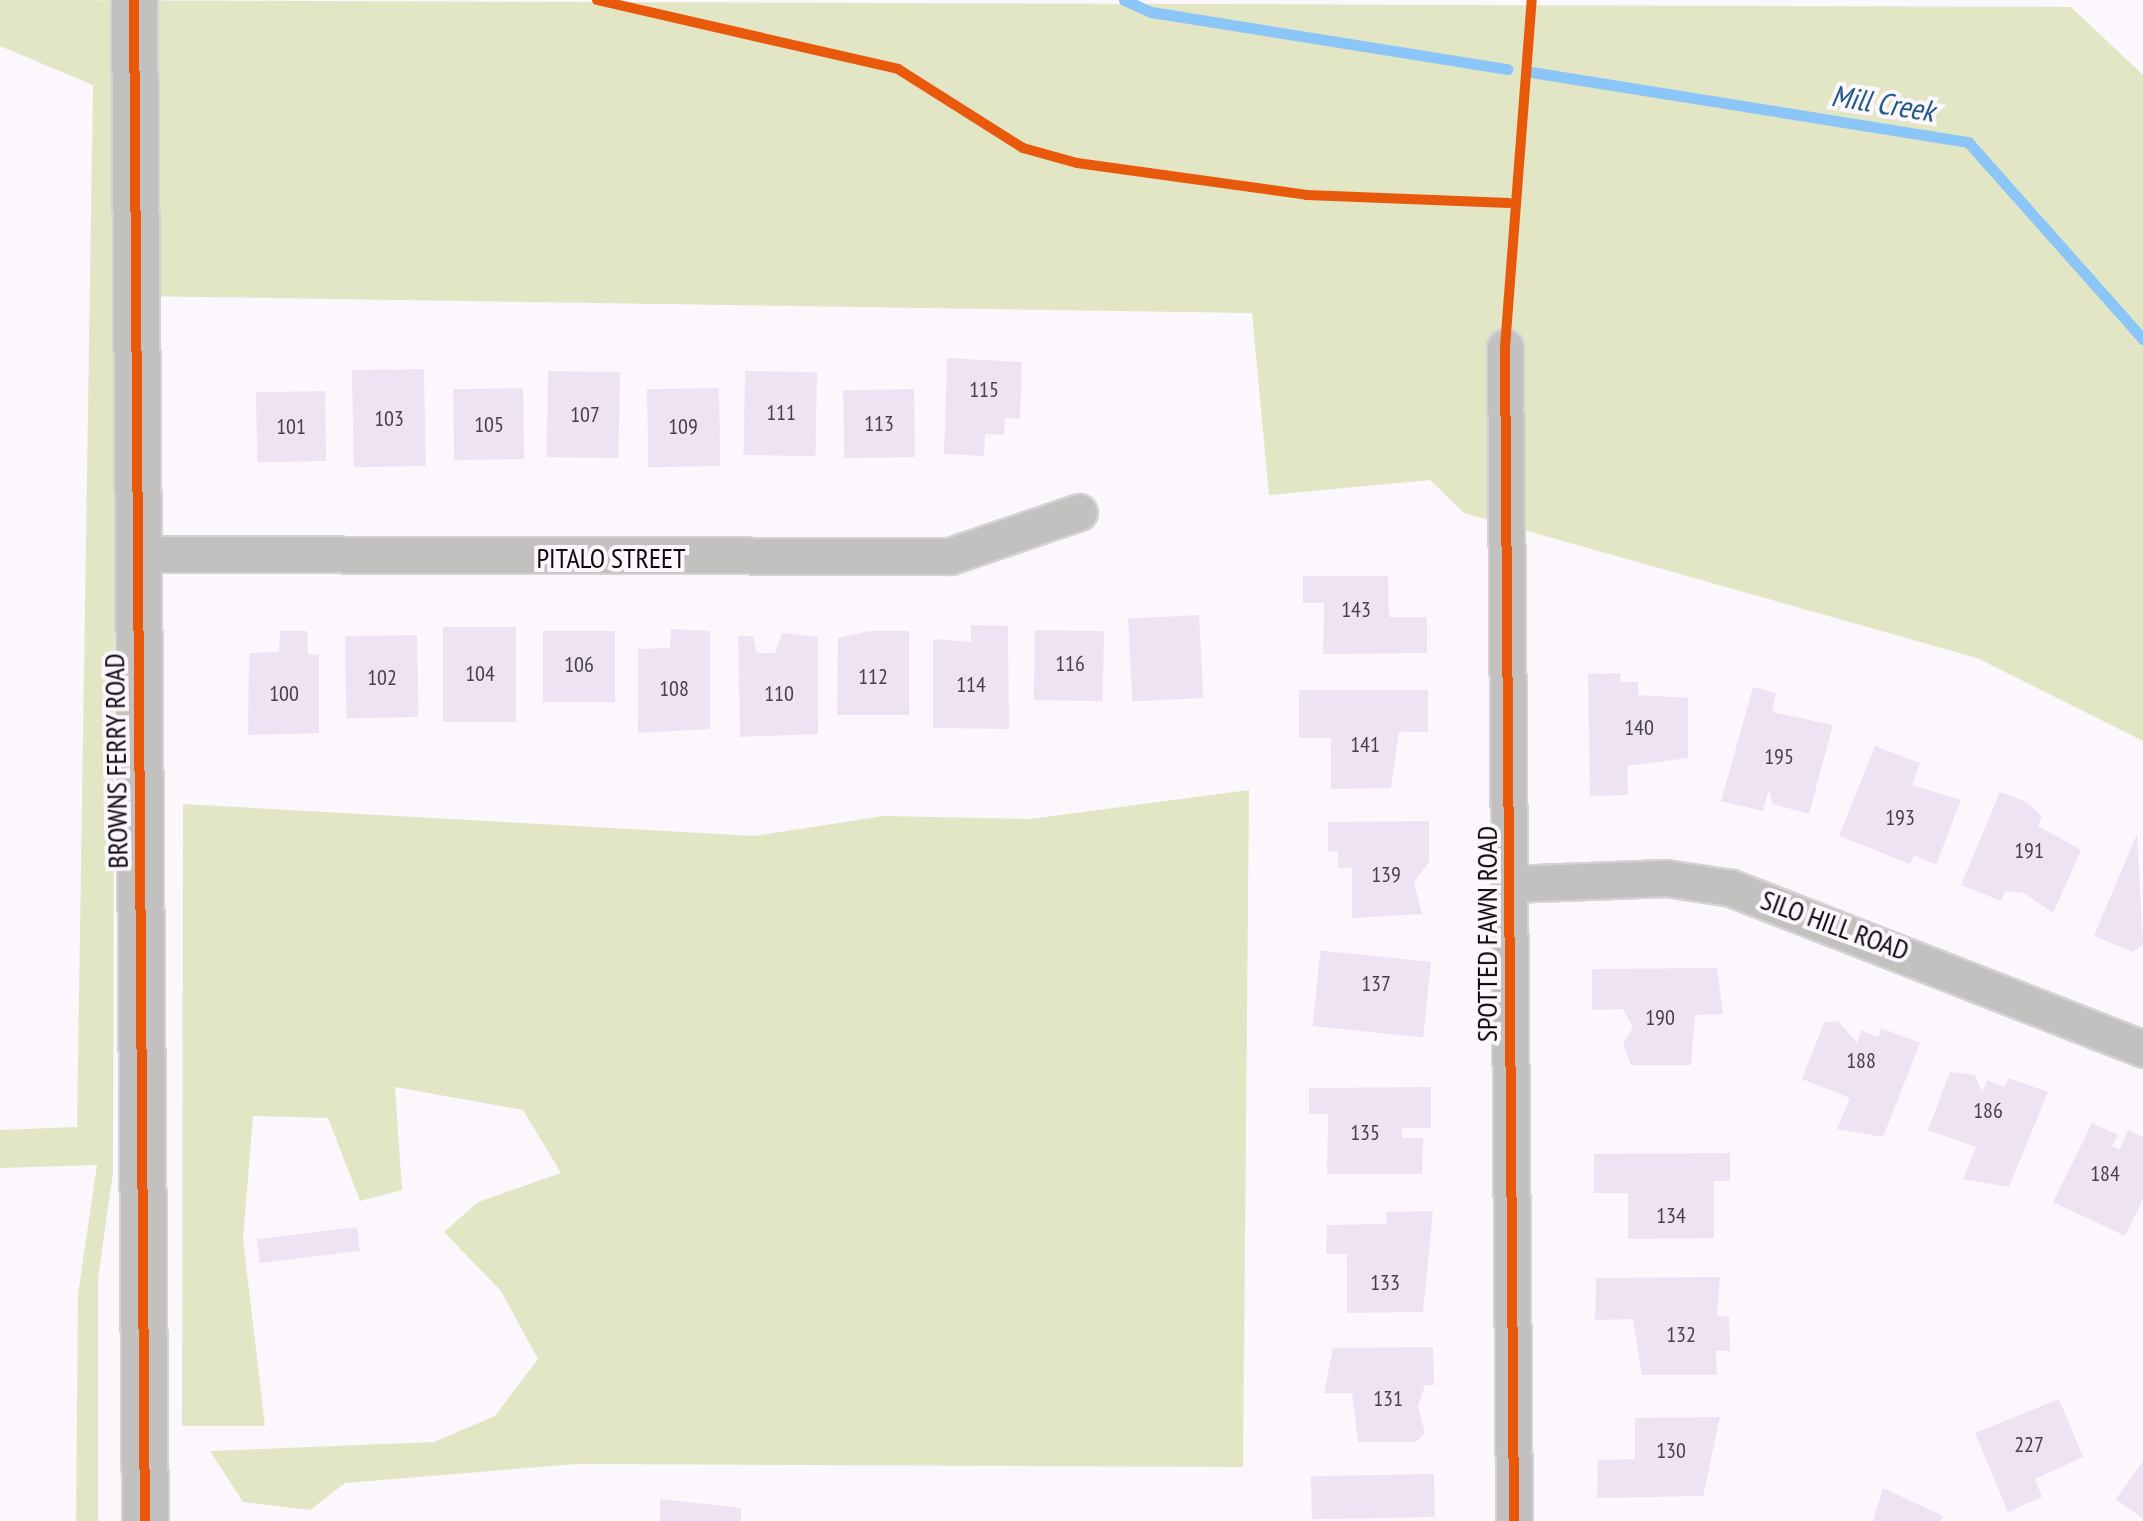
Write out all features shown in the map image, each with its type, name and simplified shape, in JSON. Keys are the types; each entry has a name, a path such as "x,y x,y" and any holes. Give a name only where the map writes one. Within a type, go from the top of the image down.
{"street":[{"name":"BROWNS FERRY ROAD","path":"134,0 145,1521"},
{"name":"SPOTTED FAWN ROAD","path":"1504,347 1514,1521"},
{"name":"PITALO STREET","path":"136,554 950,556 1079,512"},
{"name":"SILO HILL ROAD","path":"1509,884 1666,878 1731,888 2143,1049"}],"green space":[{"path":"0,0 2071,7 2143,75 2143,741 1977,658 1464,513 1430,480 1269,495 1252,313 135,296 116,89 113,1172 98,1279 98,1521 76,1521 78,1294 97,1165 0,1168 0,1130 77,1127 93,85 0,46"},
{"path":"1249,790 1243,1467 576,1464 345,1483 310,1510 243,1502 210,1451 434,1442 495,1416 538,1359 501,1291 444,1232 478,1202 561,1173 523,1110 395,1087 402,1190 360,1201 328,1118 253,1116 243,1239 265,1426 182,1426 183,804 754,836 884,816 1030,819"}],"building":[{"path":"947,358 1022,362 1020,419 1005,418 1004,435 985,434 984,456 944,454"},
{"path":"424,369 426,466 354,467 352,370"},
{"path":"548,371 620,372 618,458 546,457"},
{"path":"745,371 817,372 816,456 744,455"},
{"path":"523,388 524,459 454,460 453,389"},
{"path":"719,388 720,466 648,467 647,389"},
{"path":"914,389 915,457 844,458 843,390"},
{"path":"325,391 326,461 257,462 256,392"},
{"path":"1303,576 1388,576 1389,617 1427,617 1427,653 1323,654 1324,603 1303,603"},
{"path":"1199,615 1203,698 1132,702 1128,619"},
{"path":"971,625 1008,626 1009,729 933,728 933,639 971,642"},
{"path":"443,627 516,627 516,722 443,722"},
{"path":"671,629 710,631 710,729 638,733 638,649 670,648"},
{"path":"1035,630 1104,631 1103,701 1034,700"},
{"path":"280,631 307,631 308,654 319,655 319,733 248,735 249,653 279,652"},
{"path":"543,631 615,631 615,702 543,702"},
{"path":"869,631 909,631 909,715 837,715 838,638"},
{"path":"782,633 818,637 818,734 740,737 738,636 753,636 757,653 775,653"},
{"path":"417,635 418,717 346,718 345,636"},
{"path":"1620,673 1621,682 1638,682 1638,695 1688,698 1688,758 1627,766 1628,795 1590,796 1588,674"},
{"path":"1753,687 1776,693 1772,712 1833,725 1809,814 1773,804 1769,789 1763,811 1721,801"},
{"path":"1299,690 1428,690 1428,732 1399,732 1391,788 1331,789 1331,738 1299,738"},
{"path":"1875,746 1920,763 1912,785 1961,800 1936,865 1914,855 1910,864 1839,836"},
{"path":"2000,792 2027,802 2042,816 2038,826 2081,850 2053,913 2024,893 2005,891 2001,901 1961,885"},
{"path":"1429,821 1429,862 1414,882 1422,914 1352,918 1352,868 1338,868 1338,851 1328,852 1328,822"},
{"path":"2137,834 2143,944 2133,952 2094,936"},
{"path":"1321,950 1431,962 1423,1038 1313,1026"},
{"path":"1717,968 1723,1014 1695,1015 1691,1065 1631,1065 1623,1043 1633,1027 1623,1009 1592,1010 1592,969"},
{"path":"1838,1021 1857,1043 1861,1030 1878,1037 1881,1028 1920,1043 1883,1137 1837,1129 1850,1098 1802,1079 1824,1023"},
{"path":"1950,1072 1975,1075 1982,1092 1987,1080 2005,1087 2008,1078 2048,1092 2009,1187 1963,1179 1976,1147 1928,1130"},
{"path":"1431,1087 1431,1128 1402,1128 1402,1138 1423,1138 1422,1174 1327,1174 1328,1114 1309,1114 1309,1088"},
{"path":"2092,1123 2118,1135 2112,1146 2120,1149 2128,1130 2143,1137 2143,1199 2125,1236 2053,1202"},
{"path":"1730,1153 1730,1181 1714,1181 1714,1238 1628,1239 1628,1193 1594,1193 1594,1154"},
{"path":"1433,1211 1423,1312 1347,1313 1347,1254 1326,1254 1327,1225 1387,1224 1386,1212"},
{"path":"357,1227 360,1251 260,1263 257,1239"},
{"path":"1720,1277 1717,1316 1729,1316 1730,1351 1716,1351 1717,1375 1642,1375 1633,1319 1595,1320 1596,1278"},
{"path":"1433,1347 1434,1385 1425,1385 1418,1406 1425,1433 1416,1442 1358,1442 1352,1393 1324,1393 1333,1348"},
{"path":"2059,1399 2083,1457 2035,1479 2042,1497 2008,1512 1975,1433"},
{"path":"1720,1417 1703,1496 1597,1498 1598,1460 1635,1459 1635,1418"},
{"path":"2143,1461 2143,1519 2116,1499"},
{"path":"1434,1474 1435,1517 1312,1519 1311,1476"},
{"path":"1883,1488 1943,1516 1941,1521 1873,1521"},
{"path":"660,1499 741,1508 741,1521 660,1521"}],"waterway":[{"name":"Mill Creek","path":"1124,0 1151,12 1507,69"},
{"name":"Mill Creek","path":"1531,72 1968,142 2143,339"}],"cycle path":[{"path":"134,0 145,1521"},
{"path":"597,0 898,69 1023,148 1077,163 1307,195 1509,203"},
{"path":"1514,1521 1505,347 1532,0"}]}
